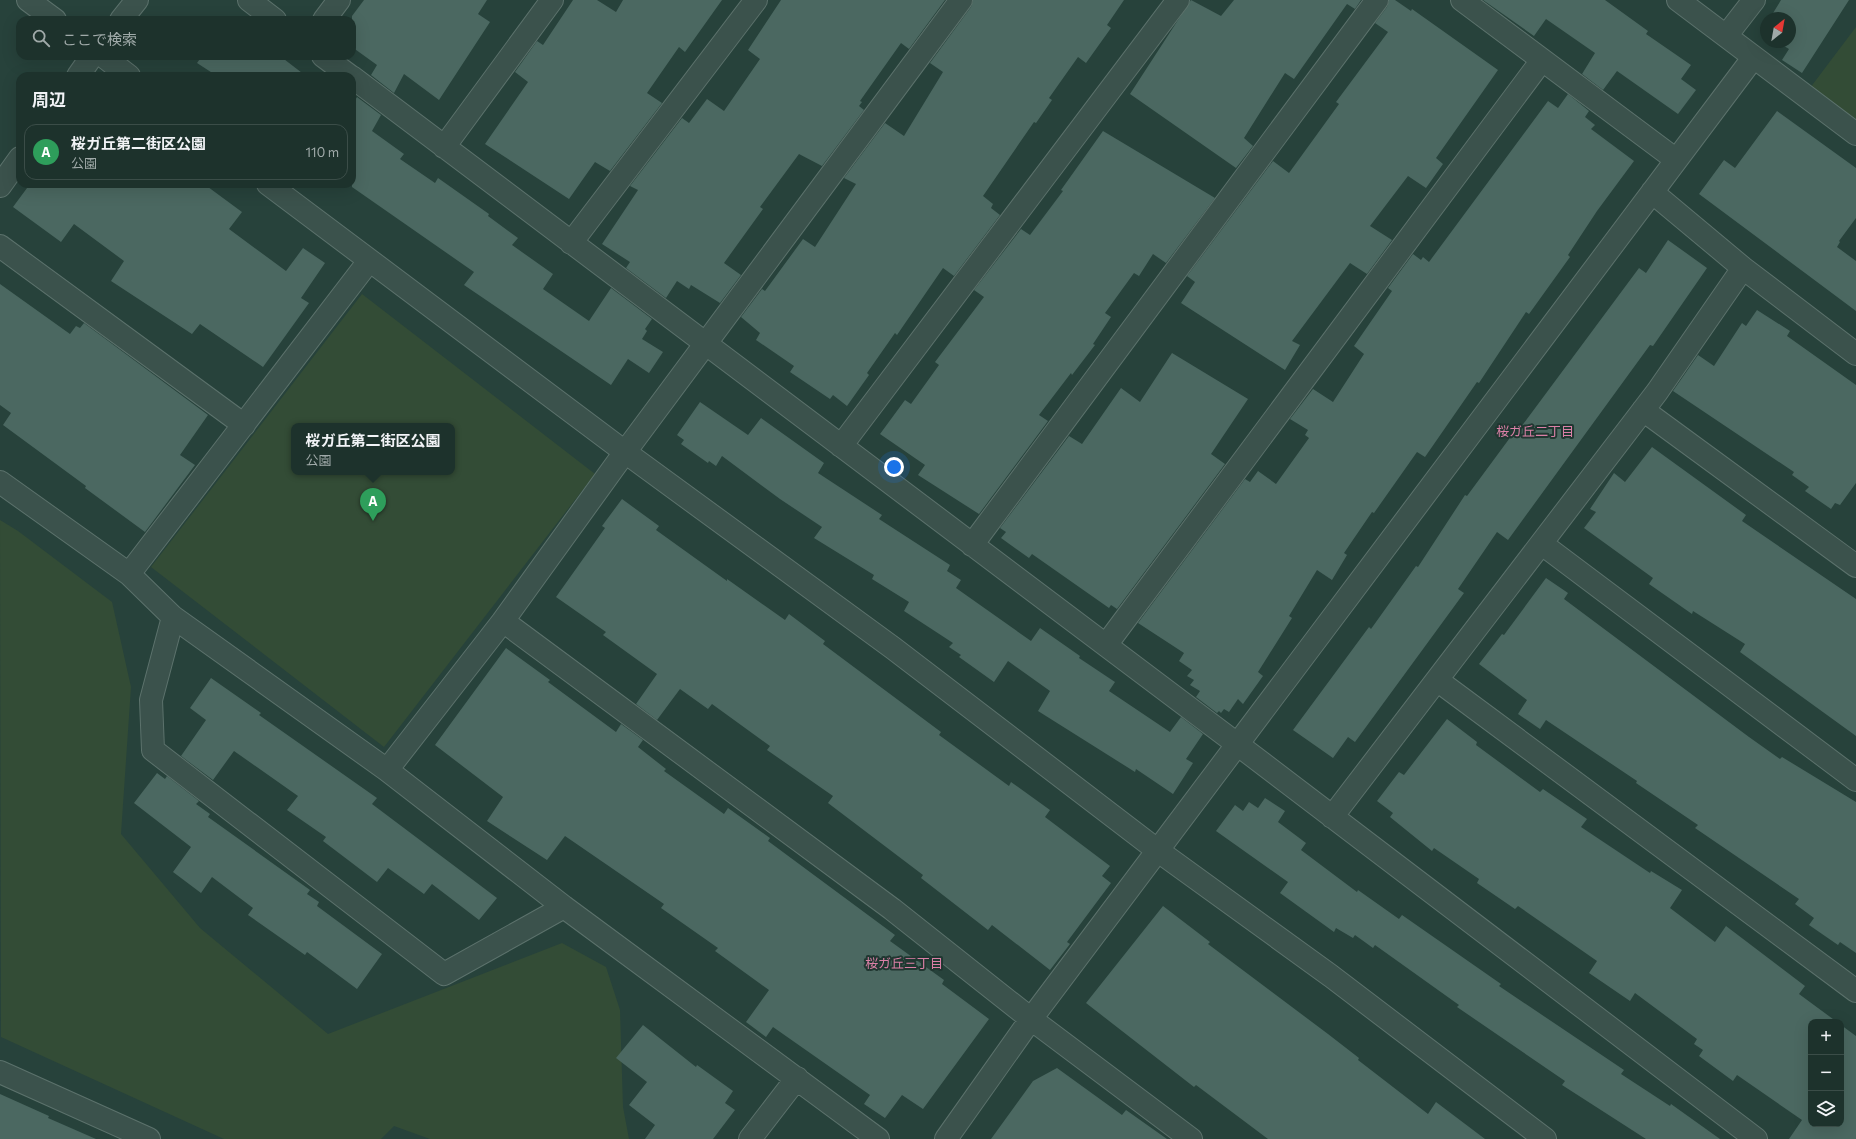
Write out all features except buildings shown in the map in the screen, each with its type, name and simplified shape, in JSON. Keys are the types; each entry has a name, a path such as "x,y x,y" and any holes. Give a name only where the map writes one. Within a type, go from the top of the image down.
{"street":[{"path":"28,0 50,16"},
{"path":"124,16 136,0"},
{"path":"249,0 270,16"},
{"path":"327,16 339,0"},
{"path":"444,146 552,0"},
{"path":"571,243 756,0"},
{"path":"387,770 503,621 625,452 962,0"},
{"path":"841,446 1178,0"},
{"path":"972,545 1377,0"},
{"path":"1462,0 1675,159"},
{"path":"1678,0 1753,58 1856,134"},
{"path":"1726,36 1754,0"},
{"path":"946,1139 1031,1019 1157,850 1652,192 1675,159 1753,58"},
{"path":"81,72 89,60"},
{"path":"108,60 124,72"},
{"path":"328,60 344,72"},
{"path":"1106,645 1542,60"},
{"path":"356,81 1237,744 1756,1139"},
{"path":"0,186 16,164"},
{"path":"273,188 625,452 893,648 1157,850 1331,976 1545,1139"},
{"path":"1652,192 1743,268 1856,354"},
{"path":"0,246 244,425"},
{"path":"129,574 369,261"},
{"path":"1332,817 1643,410 1743,268"},
{"path":"1643,410 1856,566"},
{"path":"0,482 129,574 173,617 387,770 564,907 878,1139"},
{"path":"1542,544 1856,780"},
{"path":"173,617 151,700 153,750 444,974 564,907"},
{"path":"503,621 892,909 1031,1019 1191,1139"},
{"path":"1437,680 1856,991"},
{"path":"0,1072 149,1139"},
{"path":"750,1139 796,1078"}],"green space":[{"path":"1856,27 1856,123 1810,88"},
{"path":"362,294 595,474 384,747 151,567"},
{"path":"0,520 18,531 112,602 131,687 121,834 200,928 328,1034 562,943 606,967 620,1010 623,1107 629,1139 430,1139 394,1126 381,1139 224,1139 1,1037"}],"place":[{"name":"桜ガ丘第二街区公園","path":"373,521"}],"district":[{"name":"桜ガ丘二丁目","path":"1535,431"},
{"name":"桜ガ丘三丁目","path":"904,963"}]}
